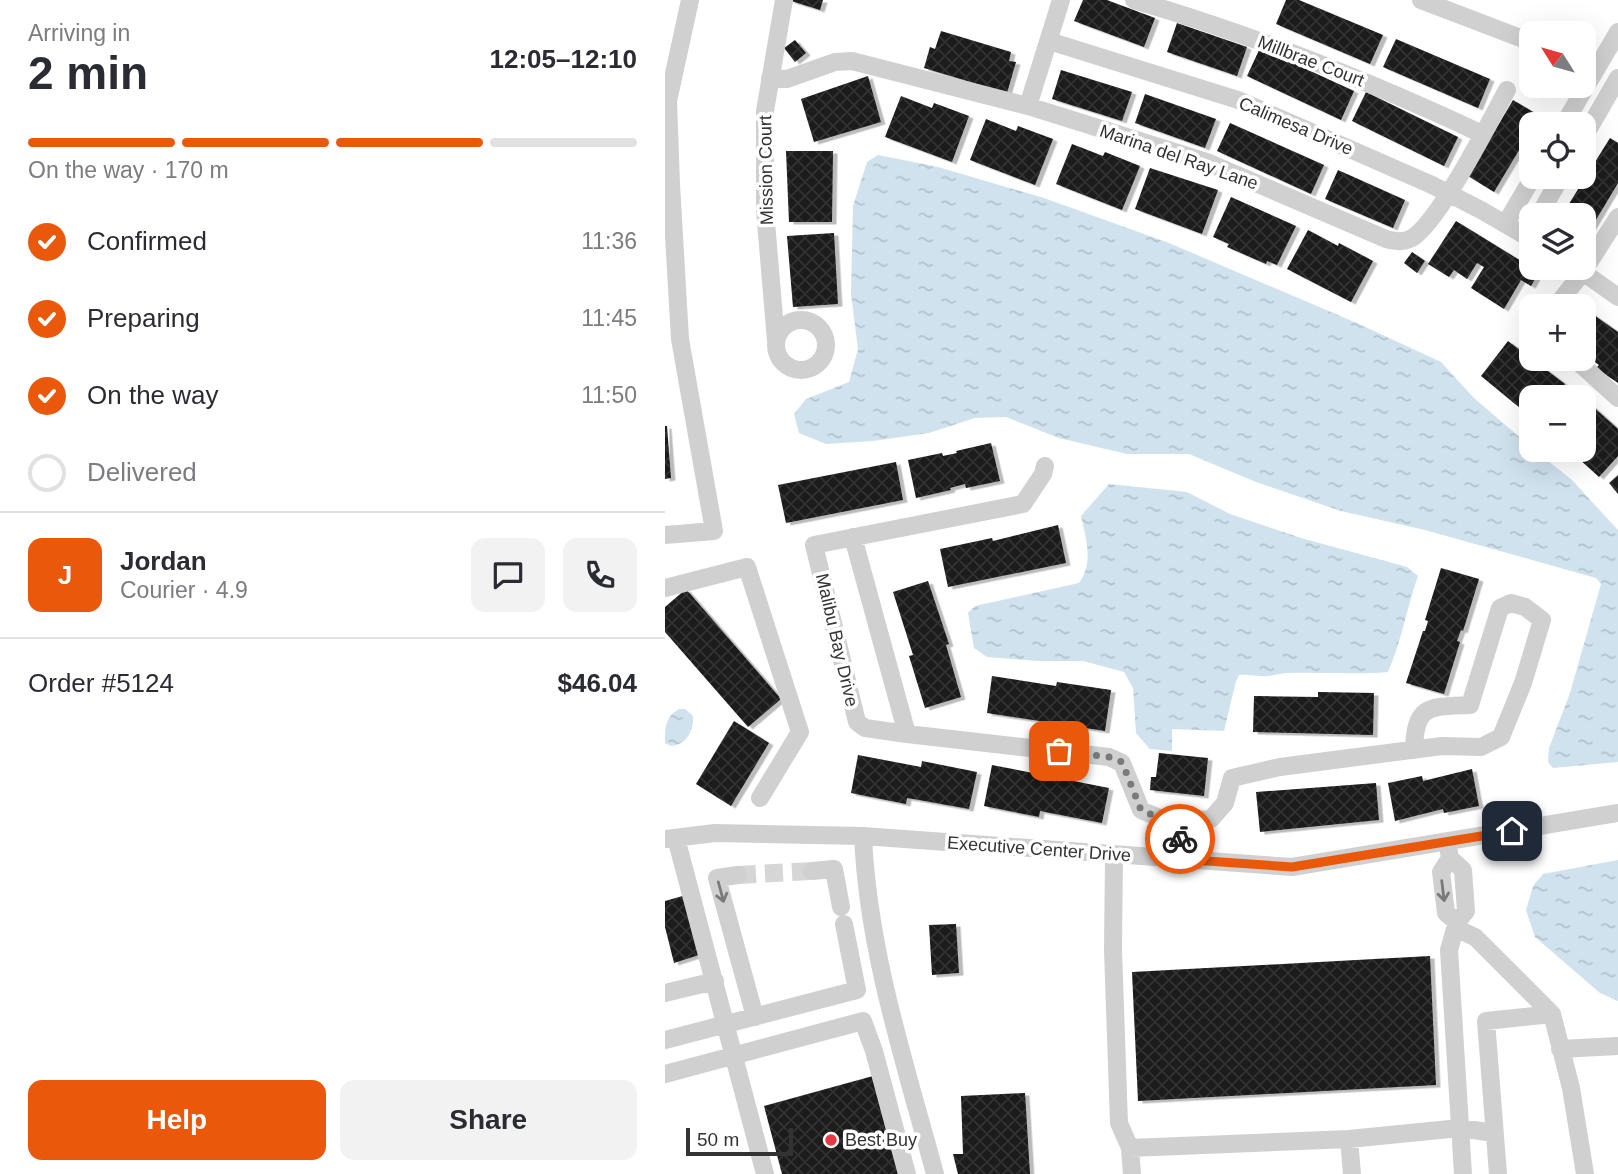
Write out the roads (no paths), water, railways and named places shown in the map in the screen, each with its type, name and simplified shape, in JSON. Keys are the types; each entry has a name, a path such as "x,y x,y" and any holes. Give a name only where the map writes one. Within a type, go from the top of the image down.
{"street":[{"path":"665,535 714,531 680,339 668,184 668,102 690,0"},
{"name":"Mission Court","path":"775,341 765,210 765,111 783,0"},
{"path":"1028,106 1061,0"},
{"name":"Millbrae Court","path":"1134,0 1288,50 1402,97 1482,134"},
{"path":"1421,0 1519,37"},
{"path":"1596,58 1618,32"},
{"name":"Calimesa Drive","path":"1049,41 1238,100 1448,193 1519,230"},
{"name":"Marina del Ray Lane","path":"770,78 787,79 835,62 852,61 1028,106 1207,162 1386,239 1402,242 1413,237 1425,226 1448,193 1507,90"},
{"path":"1596,68 1618,77 1596,116"},
{"path":"1506,223 1526,189"},
{"path":"1596,248 1618,217"},
{"path":"1594,280 1618,297"},
{"path":"1588,371 1618,398"},
{"name":"Malibu Bay Drive","path":"1045,466 1043,474 1023,504 814,545 857,722 865,728 907,734 1109,757 1122,762 1141,810 1169,822 1211,819 1225,803 1232,778 1280,767 1414,750 1442,746 1481,747 1501,737 1523,683 1542,620 1533,611 1511,603 1500,608 1470,705 1426,711 1418,718 1414,750"},
{"path":"853,537 907,734"},
{"path":"665,588 747,567 800,732 760,798"},
{"name":"Executive Center Drive","path":"670,838 715,834 863,836 1292,867 1449,849 1618,813"},
{"path":"1178,859 1181,821"},
{"path":"863,836 865,877 880,965 935,1174"},
{"path":"670,838 715,981 765,1174"},
{"path":"1449,849 1463,870 1466,911 1456,925 1449,950 1463,1174"},
{"path":"1114,856 1113,950 1119,1123 1130,1148 1132,1174"},
{"path":"665,1040 857,990 834,869 812,871"},
{"path":"738,875 717,878 755,1017"},
{"path":"1456,925 1475,937 1552,1014 1571,1088 1584,1174"},
{"path":"853,972 880,965"},
{"path":"665,993 715,981"},
{"path":"1498,1174 1486,1021 1552,1014"},
{"path":"665,1074 863,1021 874,1051 907,1174"},
{"path":"1560,1049 1618,1046"},
{"path":"1130,1148 1349,1139 1460,1128 1494,1133"},
{"path":"1349,1139 1352,1174"}],"water":[{"path":"878,155 938,167 1044,198 1169,243 1441,362 1474,398 1519,437 1519,462 1549,462 1571,479 1618,530 1618,762 1553,768 1548,762 1549,748 1570,693 1601,584 1596,578 1425,530 1341,511 1256,482 1189,454 1127,454 1059,438 1006,417 975,418 929,433 873,441 826,444 799,433 794,414 806,399 849,382 858,349 851,294 853,206 867,162"},
{"path":"1109,484 1187,492 1230,514 1301,538 1407,567 1418,576 1388,672 1239,675 1224,731 1172,729 1172,751 1150,749 1136,733 1133,688 1124,672 1083,661 987,657 974,648 968,613 975,606 1079,583 1088,559 1081,516"},
{"path":"679,709 685,709 693,716 692,726 685,740 671,746 665,743 666,728 668,719"},
{"path":"1618,860 1618,1001 1600,993 1535,937 1526,910 1533,886 1543,874"}],"tunnel":[{"path":"738,875 812,871"}],"place":[{"name":"Best Buy","path":"831,1140"}]}
